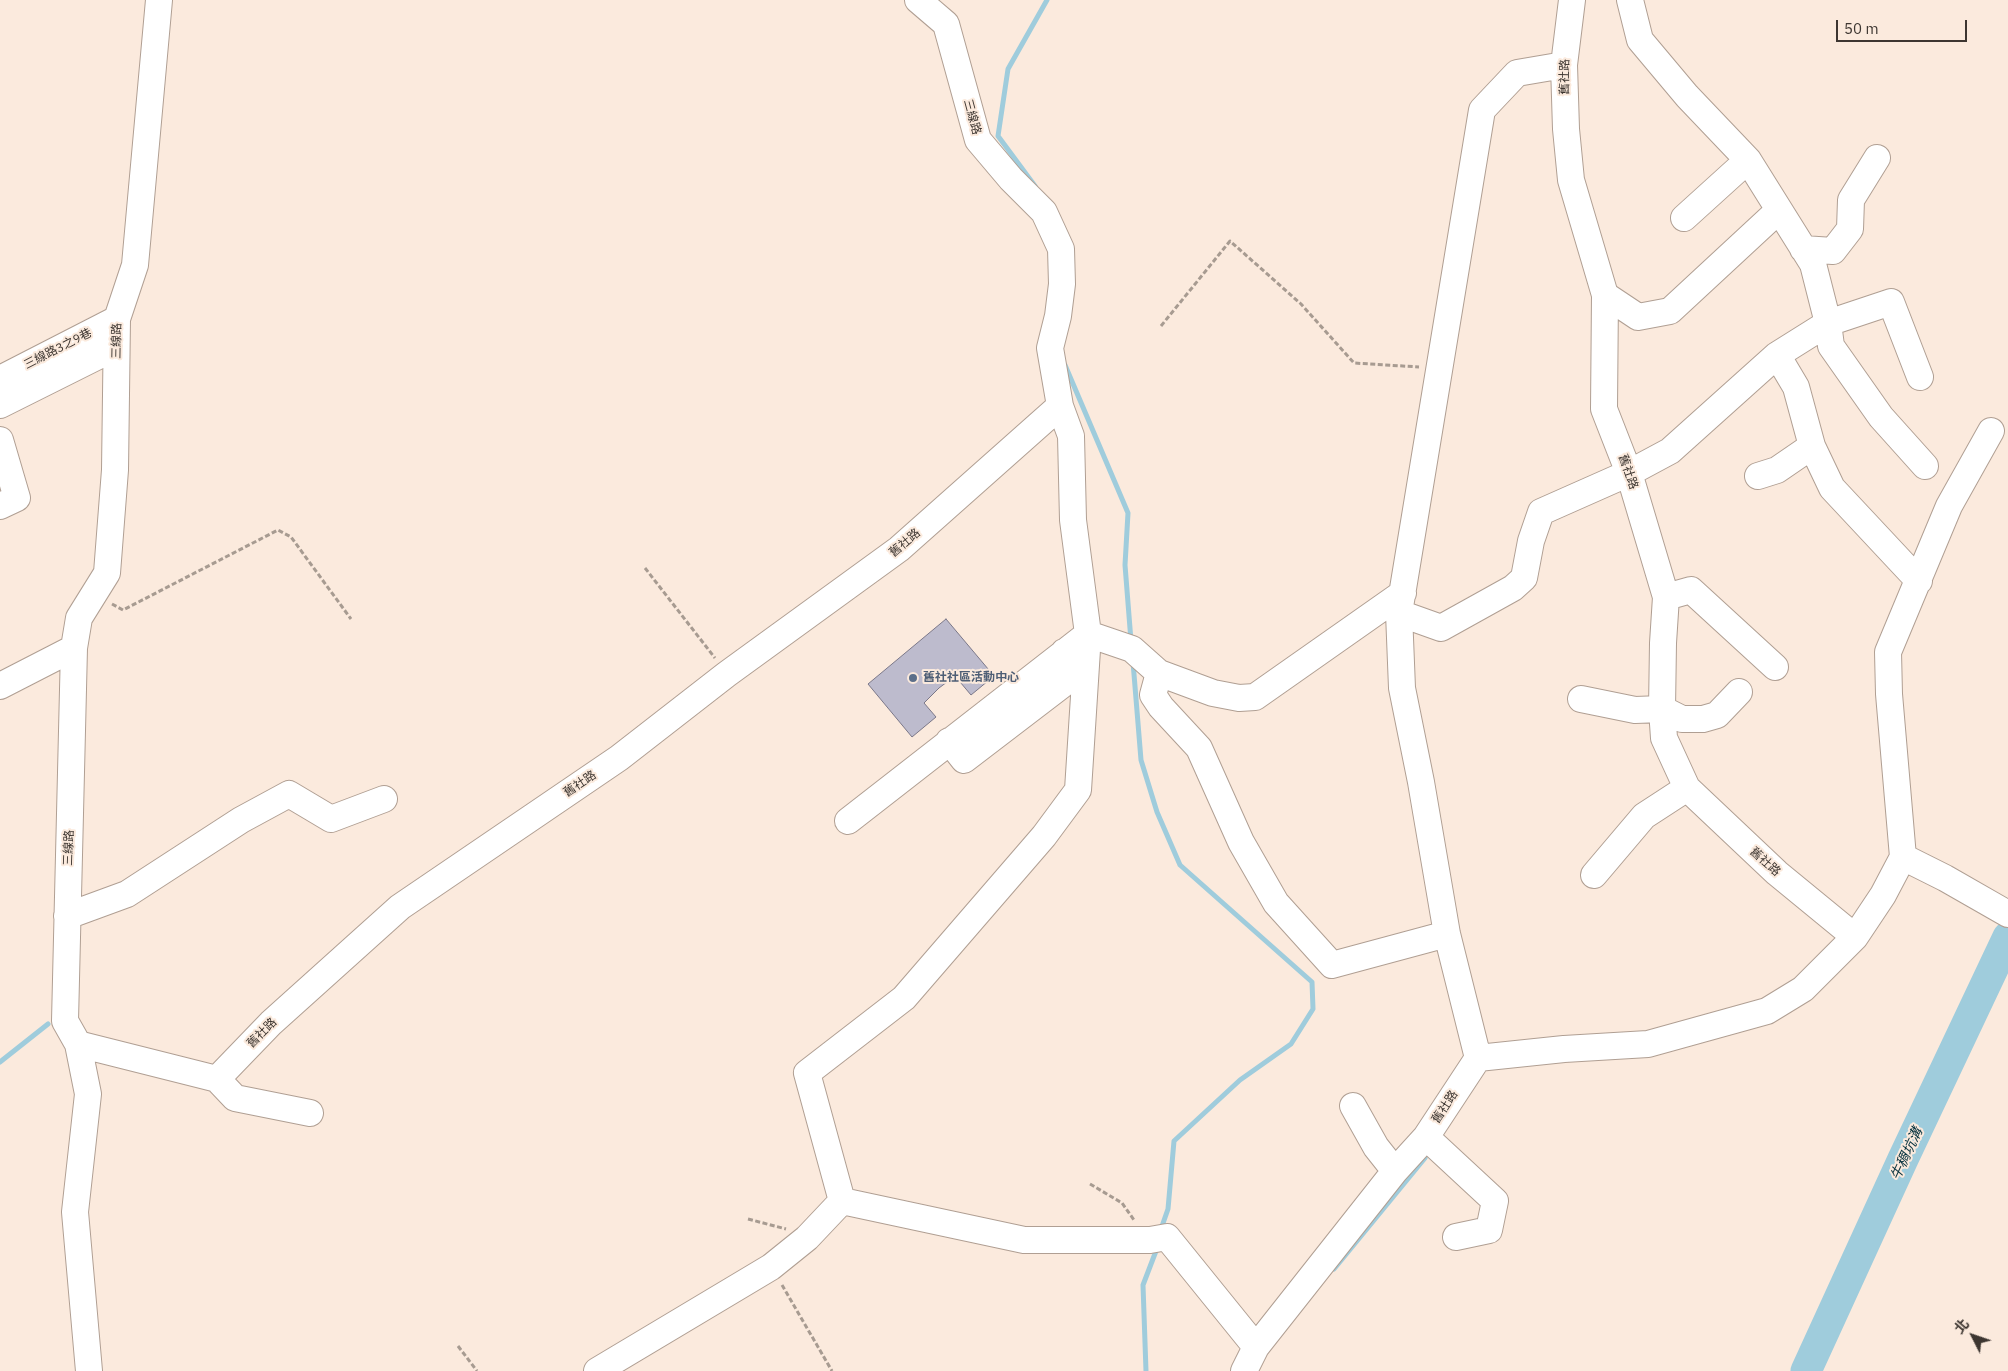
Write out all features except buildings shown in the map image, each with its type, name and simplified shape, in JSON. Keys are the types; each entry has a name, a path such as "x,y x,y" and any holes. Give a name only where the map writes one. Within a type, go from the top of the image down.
{"street":[{"name":"三線路","path":"89,1371 75,1212 88,1094 78,1044 65,1021 74,648 79,618 108,573 115,470 117,319 134,265 159,0"},
{"name":"三線路","path":"842,1201 807,1073 904,998 1044,836 1078,790 1088,634 1073,520 1072,436 1060,406 1050,348 1058,316 1062,284 1060,250 1044,212 1011,180 978,140 946,24 918,0"},
{"name":"舊社路","path":"1572,0 1564,65 1566,129 1571,180 1605,295 1604,408 1629,473 1666,597 1662,642 1664,738 1687,788 1777,873 1855,937"},
{"path":"1630,0 1640,40 1687,96 1748,160 1813,264 1828,323 1831,346 1881,417 1925,466"},
{"path":"1564,65 1518,73 1482,110 1401,603 1402,688 1421,782 1447,934 1478,1058 1564,1049 1648,1044 1767,1011 1803,988 1855,937 1883,895 1904,857 1898,812 1888,652 1949,506 1991,431"},
{"path":"1803,249 1833,251 1850,229 1851,200 1877,158"},
{"path":"1684,218 1748,160"},
{"path":"1605,295 1638,317 1670,311 1779,210"},
{"path":"1401,603 1440,628 1513,588 1524,578 1531,541 1542,512 1629,473 1670,451 1777,355 1828,323 1891,302 1920,377"},
{"name":"三線路3之9巷","path":"0,379 117,319"},
{"path":"0,405 116,346"},
{"path":"1777,355 1796,388 1812,446 1832,488 1918,580"},
{"name":"舊社路","path":"217,1079 271,1023 400,907 619,758 727,674 899,549 1060,406"},
{"path":"0,440 17,498 0,506"},
{"path":"1758,476 1777,470 1812,446"},
{"path":"1666,597 1691,590 1775,667"},
{"path":"848,820 950,742 964,760 1066,682 1064,652 1088,634 1132,649 1159,673 1213,694 1239,698 1255,697 1401,603"},
{"path":"0,686 74,648"},
{"path":"1159,673 1153,695 1160,707 1198,748 1241,842 1276,903 1332,965 1447,934"},
{"path":"1581,699 1635,710 1662,709 1682,719 1703,719 1717,715 1739,692"},
{"path":"1594,875 1644,816 1687,788"},
{"path":"67,916 127,894 242,820 289,794 330,819 384,799"},
{"path":"1904,857 2000,909"},
{"path":"78,1044 217,1079 236,1098 310,1113"},
{"name":"舊社路","path":"1244,1371 1256,1347 1395,1171 1426,1137 1478,1058"},
{"path":"1353,1106 1376,1147 1395,1171"},
{"path":"1426,1137 1495,1201 1489,1230 1456,1237"},
{"path":"597,1371 772,1267 807,1238 842,1201 1024,1240 1150,1240 1167,1237 1256,1347"}],"path":[{"path":"1161,326 1230,241 1301,304 1354,363 1439,368"},
{"path":"94,595 123,610 278,530 291,537 352,619"},
{"path":"645,568 727,674"},
{"path":"1090,1184 1122,1203 1150,1240"},
{"path":"748,1219 783,1228 807,1238"},
{"path":"772,1267 832,1371"},
{"path":"458,1346 477,1371"}],"waterway":[{"path":"1035,186 998,136 1008,69 1047,0"},
{"path":"1065,365 1128,513 1125,565 1131,641"},
{"path":"1133,662 1141,760 1157,812 1180,865 1312,982 1313,1009 1291,1044 1240,1080 1174,1141 1168,1209 1161,1229"},
{"name":"牛稠坑溝","path":"1806,1371 1903,1159 2008,937"},
{"path":"0,1062 48,1024"},
{"path":"1334,1269 1425,1158"},
{"path":"1146,1371 1143,1285 1156,1251"}],"place":[{"name":"舊社社區活動中心","path":"913,678"}]}
